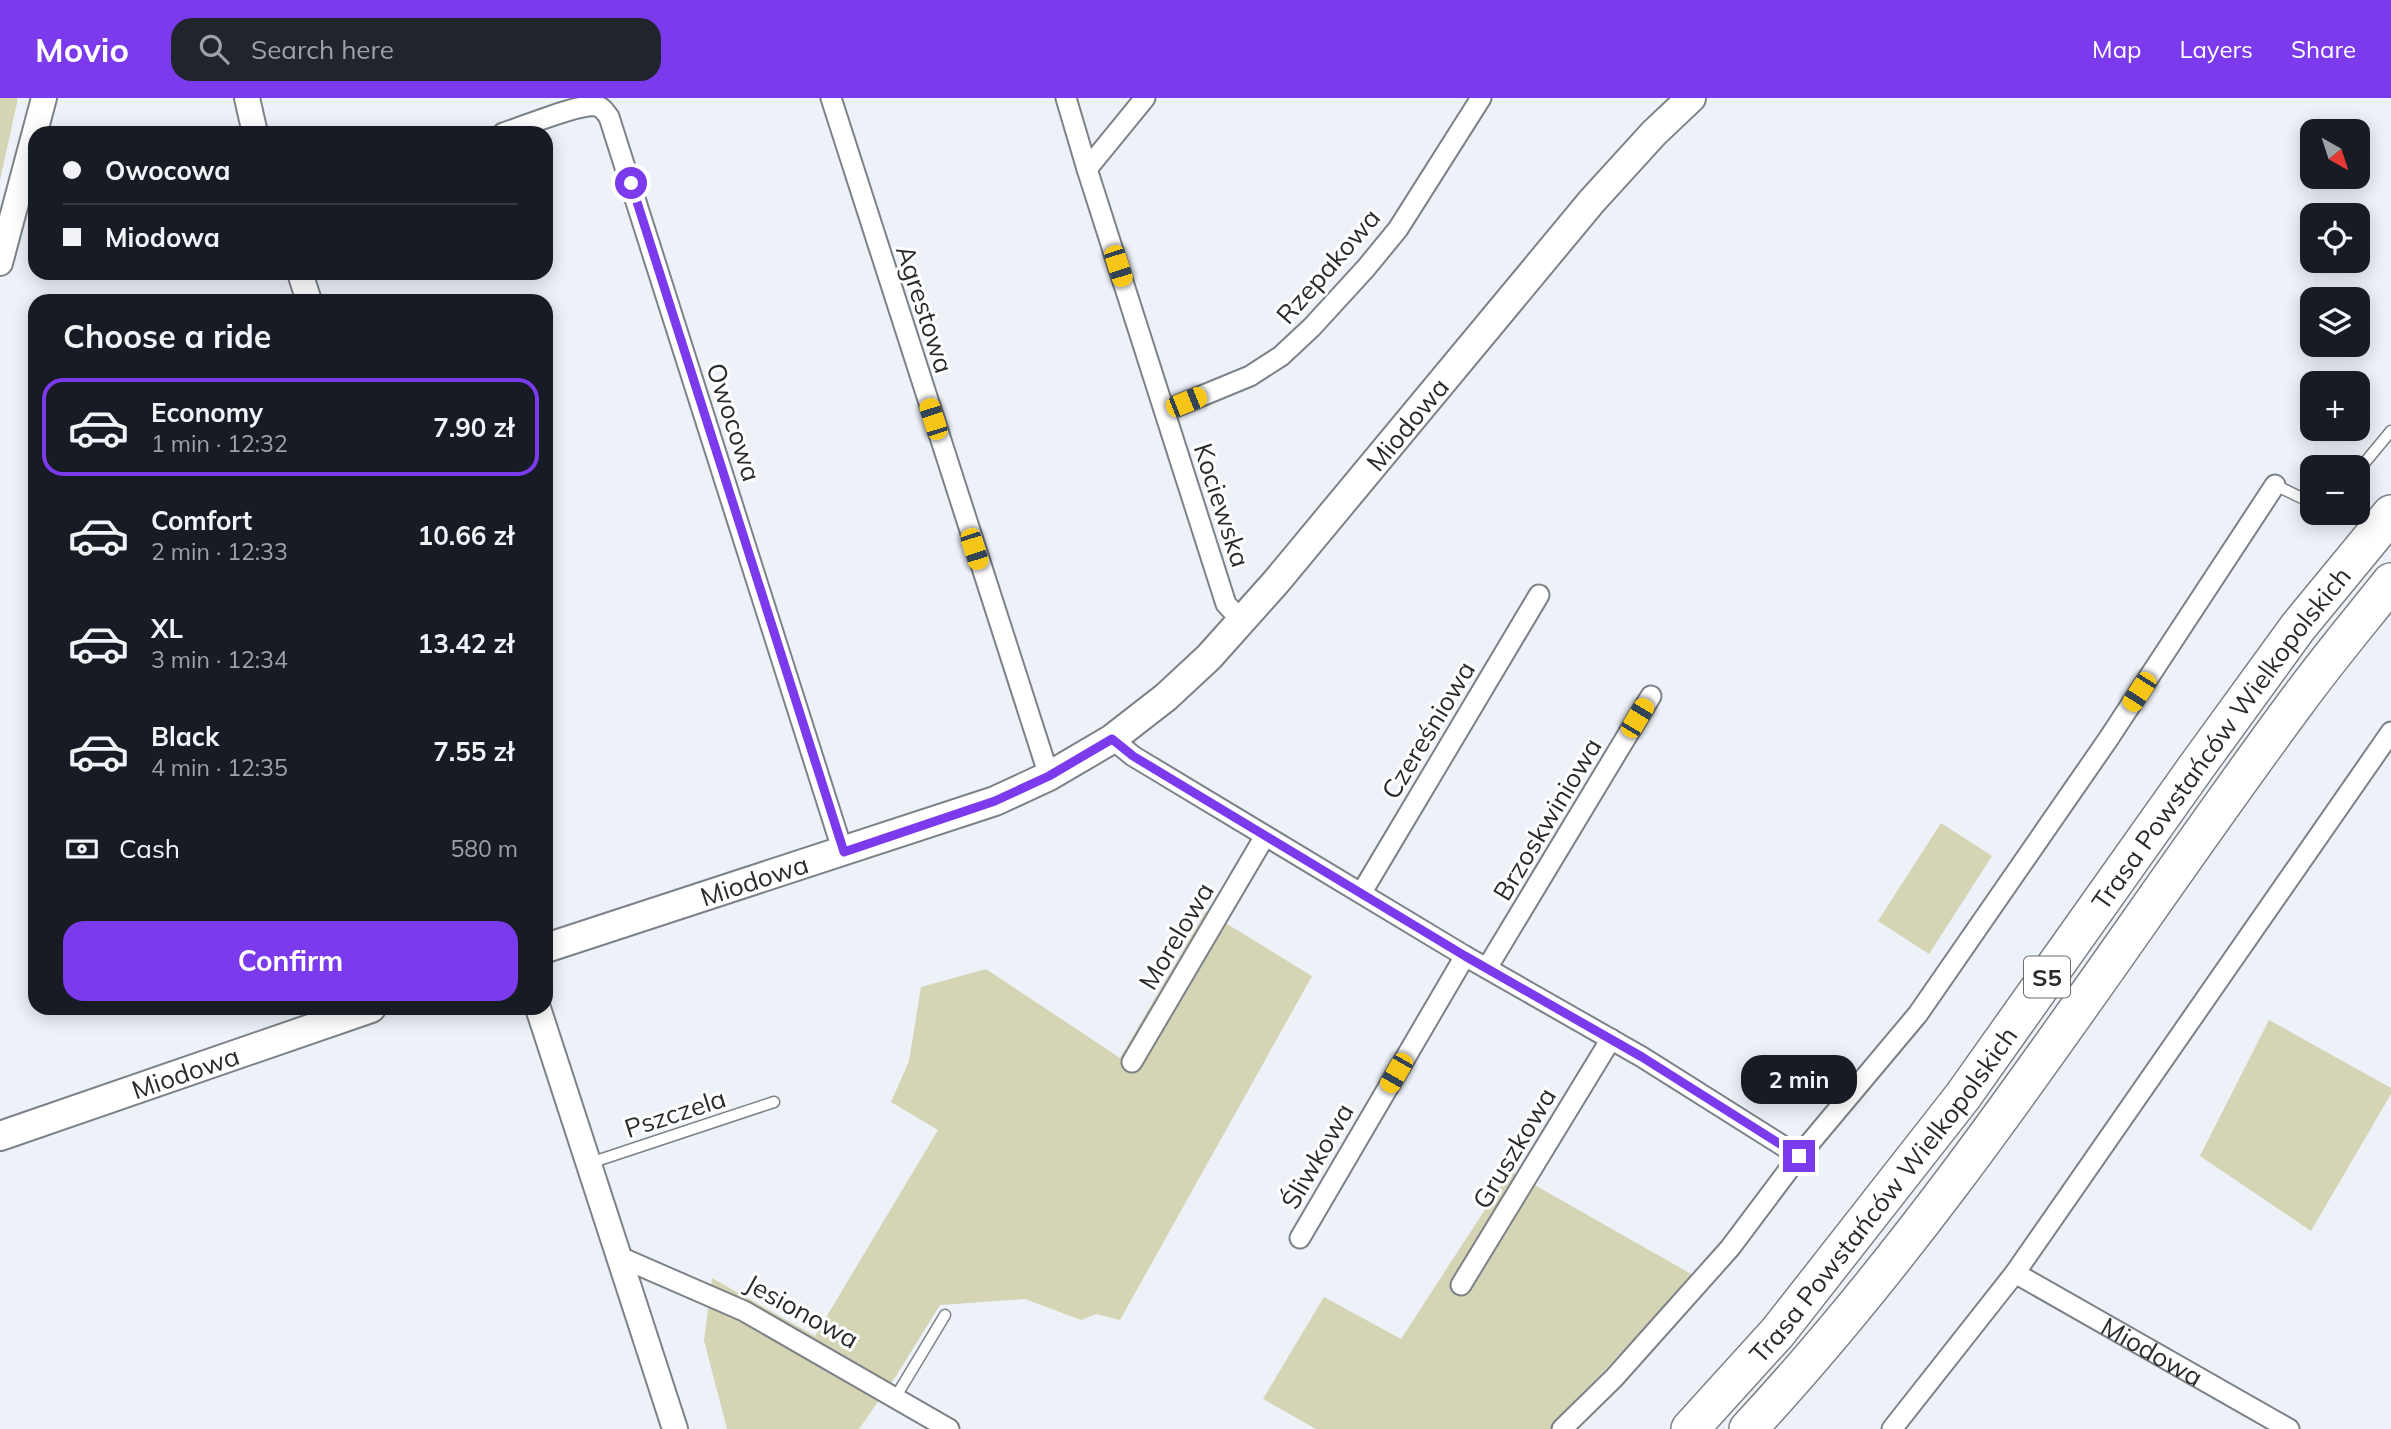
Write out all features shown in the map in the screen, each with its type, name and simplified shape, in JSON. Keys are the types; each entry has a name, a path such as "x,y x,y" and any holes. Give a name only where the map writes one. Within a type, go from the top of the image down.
{"highway":[{"name":"Trasa Powstańców Wielkopolskich","path":"1690,1429 1778,1332 1963,1096 2290,638 2391,514"},
{"name":"Trasa Powstańców Wielkopolskich","path":"1748,1429 1881,1275 1989,1133 2299,698 2391,582"}],"main road":[{"name":"Miodowa","path":"553,946 995,801 1049,776 1112,739 1166,697 1209,657 1276,582 1592,201 1654,133 1691,98"},
{"name":"Miodowa","path":"0,1136 351,1015"}],"street":[{"path":"37,126 44,98"},
{"path":"247,98 253,126"},
{"name":"Agrestowa","path":"831,98 1049,776"},
{"name":"Kociewska","path":"1066,98 1226,604 1241,620"},
{"path":"1087,169 1146,98"},
{"name":"Rzepakowa","path":"1165,411 1250,376 1282,356 1312,327 1398,229 1480,98"},
{"name":"Owocowa","path":"525,126 596,106 603,108 609,117 844,852"},
{"path":"0,263 28,158"},
{"path":"1562,1429 1614,1378 1730,1248 1799,1156 1918,1013 2109,738 2275,485"},
{"name":"Czereśniowa","path":"1362,892 1539,595"},
{"name":"Brzoskwiniowa","path":"1487,968 1651,696"},
{"path":"1892,1429 2015,1273 2391,732"},
{"path":"1112,739 1133,756 1465,956 1611,1039 1799,1156"},
{"name":"Morelowa","path":"1132,1062 1265,836"},
{"name":"Śliwkowa","path":"1300,1238 1465,956"},
{"path":"540,1015 675,1429"},
{"name":"Gruszkowa","path":"1461,1285 1611,1039"},
{"name":"Jesionowa","path":"620,1257 744,1311 949,1429"},
{"name":"Miodowa","path":"2015,1273 2289,1429"}],"lane":[{"path":"2370,456 2391,431"},
{"path":"2275,485 2300,497"},
{"name":"Pszczela","path":"589,1164 774,1102"},
{"path":"895,1398 945,1315"}],"green space":[{"path":"0,98 17,98 17,103 0,180"},
{"path":"1941,823 1992,856 1929,954 1878,921"},
{"path":"1206,911 1312,976 1120,1320 1096,1314 1081,1320 1025,1299 940,1305 859,1429 727,1429 704,1340 712,1278 815,1336 938,1130 891,1102 909,1061 921,987 986,969 1120,1058"},
{"path":"2269,1020 2391,1088 2391,1094 2311,1231 2200,1156"},
{"path":"1510,1171 1693,1275 1550,1429 1316,1429 1263,1399 1324,1297 1401,1339"}],"route":[{"path":"631,183 844,852 995,801 1049,776 1112,739 1133,756 1465,956 1642,1057 1799,1156"}]}
